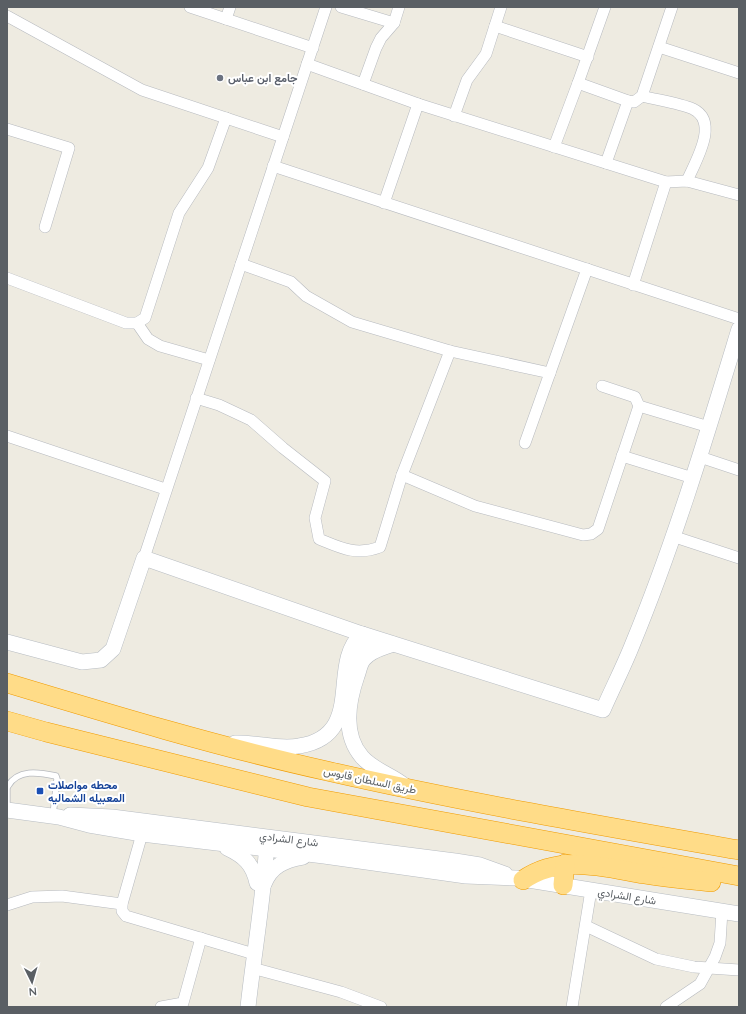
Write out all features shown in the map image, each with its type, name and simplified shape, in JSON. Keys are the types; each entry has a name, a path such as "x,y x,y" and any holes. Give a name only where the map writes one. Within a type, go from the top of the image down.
{"highway":[{"name":"طريق السلطان قابوس","path":"7,683 158,728 326,771 407,788 739,850"},
{"path":"7,721 308,797 739,876"},
{"path":"519,879 543,869 565,864 587,865 674,879 739,885"},
{"path":"563,885 565,864"}],"street":[{"path":"190,7 313,48"},
{"path":"226,19 230,7"},
{"path":"7,642 82,662 101,660 113,649 326,7"},
{"path":"341,7 394,23"},
{"path":"363,84 381,38 394,23 399,7"},
{"path":"454,116 467,80 486,54 501,7"},
{"path":"554,147 605,7"},
{"path":"578,83 628,101 638,101 642,96 660,47 672,7"},
{"path":"7,16 142,90 283,137"},
{"path":"495,26 588,57"},
{"path":"660,47 739,73"},
{"path":"307,64 454,116 666,182 687,181 739,195"},
{"path":"642,96 693,109 704,120 706,132 703,145 687,181"},
{"path":"606,163 628,101"},
{"path":"384,203 418,104"},
{"path":"7,278 126,323 137,323 145,318 179,213 208,168 226,118"},
{"path":"7,129 69,148 45,228"},
{"path":"273,166 739,319"},
{"path":"634,284 666,182"},
{"path":"240,264 291,282 306,296 352,322 450,351 550,373"},
{"path":"525,443 587,269"},
{"path":"137,323 148,339 160,346 208,360"},
{"path":"144,558 362,634 603,710 633,643 693,478 739,329"},
{"path":"196,398 220,405 251,420 283,448 325,481 315,518 318,539 348,550 367,552 380,547 402,475 450,351"},
{"path":"402,475 475,506 583,535 592,534 598,529 639,406 635,397 602,386"},
{"path":"639,406 709,427"},
{"path":"7,436 165,489"},
{"path":"622,456 693,478"},
{"path":"700,457 739,470"},
{"path":"672,536 739,558"},
{"path":"335,625 346,640 356,658 354,685 348,714 351,737 362,758 407,788"},
{"path":"220,744 240,743 297,747 320,740 330,732 339,715 356,658 365,641 362,634"},
{"path":"356,658 393,644"},
{"name":"شارع الشرادي","path":"7,810 56,816 89,825 142,834 211,843 262,843 455,861 492,869 519,879"},
{"name":"شارع الشرادي","path":"56,816 106,816 262,843 324,856 454,875 519,879 563,885 739,914"},
{"path":"142,834 122,904 122,911 126,916 201,938 253,961 381,1007"},
{"path":"211,843 244,858 253,868 260,884"},
{"path":"248,1007 259,918 262,843"},
{"path":"260,884 272,871 285,861 304,857 324,856"},
{"path":"572,1007 591,890"},
{"path":"7,905 32,897 62,896 122,904"},
{"path":"666,1007 700,984 715,957 720,943 722,911"},
{"path":"586,926 656,959 694,967 739,970"},
{"path":"161,1007 183,1002 201,938"}],"lane":[{"path":"7,810 7,786 12,778 22,773 56,776 56,816"}],"place":[{"name":"جامع ابن عباس","path":"220,78"},
{"name":"محطه مواصلات المعبيله الشماليه","path":"40,791"}]}
